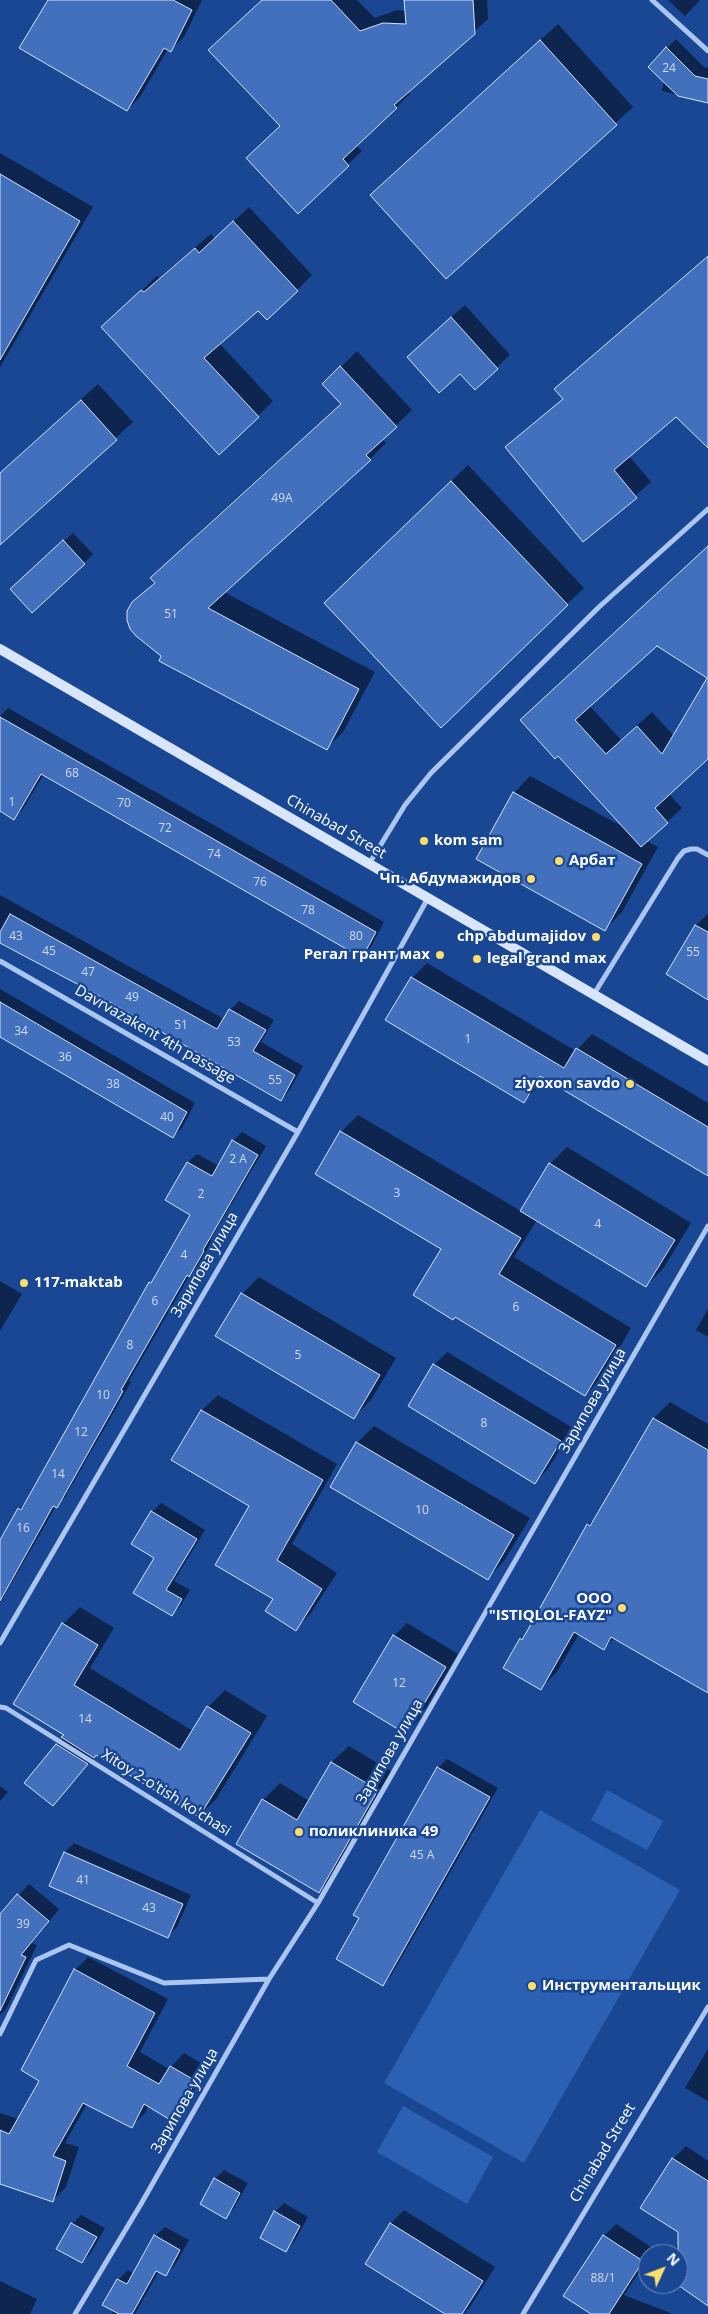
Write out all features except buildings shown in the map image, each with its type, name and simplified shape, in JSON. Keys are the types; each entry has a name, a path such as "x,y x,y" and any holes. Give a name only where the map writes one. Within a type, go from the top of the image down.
{"main road":[{"name":"Chinabad Street","path":"0,650 708,1061"}],"street":[{"path":"652,0 708,51"},
{"path":"369,864 405,805 431,774 599,607 708,509"},
{"path":"593,994 678,858 684,851 697,849 708,855"},
{"name":"Зарипова улица","path":"0,1643 298,1132 428,898"},
{"name":"Davrvazakent 4th passage","path":"0,961 298,1132"},
{"name":"Зарипова улица","path":"74,2314 141,2204 269,1979 318,1902 708,1226"},
{"name":"Xitoy 2-o'tish ko'chasi","path":"0,1707 6,1708 318,1902"},
{"path":"0,2034 36,1960 68,1945 164,1983 269,1979"},
{"name":"Chinabad Street","path":"522,2314 708,2007"}],"shaded area":[{"path":"607,1790 663,1821 647,1850 591,1820"},
{"name":"Инструментальщик","path":"540,1810 680,1890 524,2163 384,2083"},
{"path":"403,2106 493,2157 467,2204 377,2152"}],"place":[{"name":"kom sam","path":"424,841"},
{"name":"Арбат","path":"559,861"},
{"name":"Чп. Абдумажидов","path":"531,879"},
{"name":"chp abdumajidov","path":"596,937"},
{"name":"Регал грант мах","path":"440,955"},
{"name":"legal grand max","path":"477,959"},
{"name":"ziyoxon savdo","path":"630,1084"},
{"name":"117-maktab","path":"24,1283"},
{"name":"ООО \"ISTIQLOL-FAYZ\"","path":"622,1608"},
{"name":"поликлиника 49","path":"299,1832"},
{"name":"Инструментальщик","path":"532,1986"}]}
